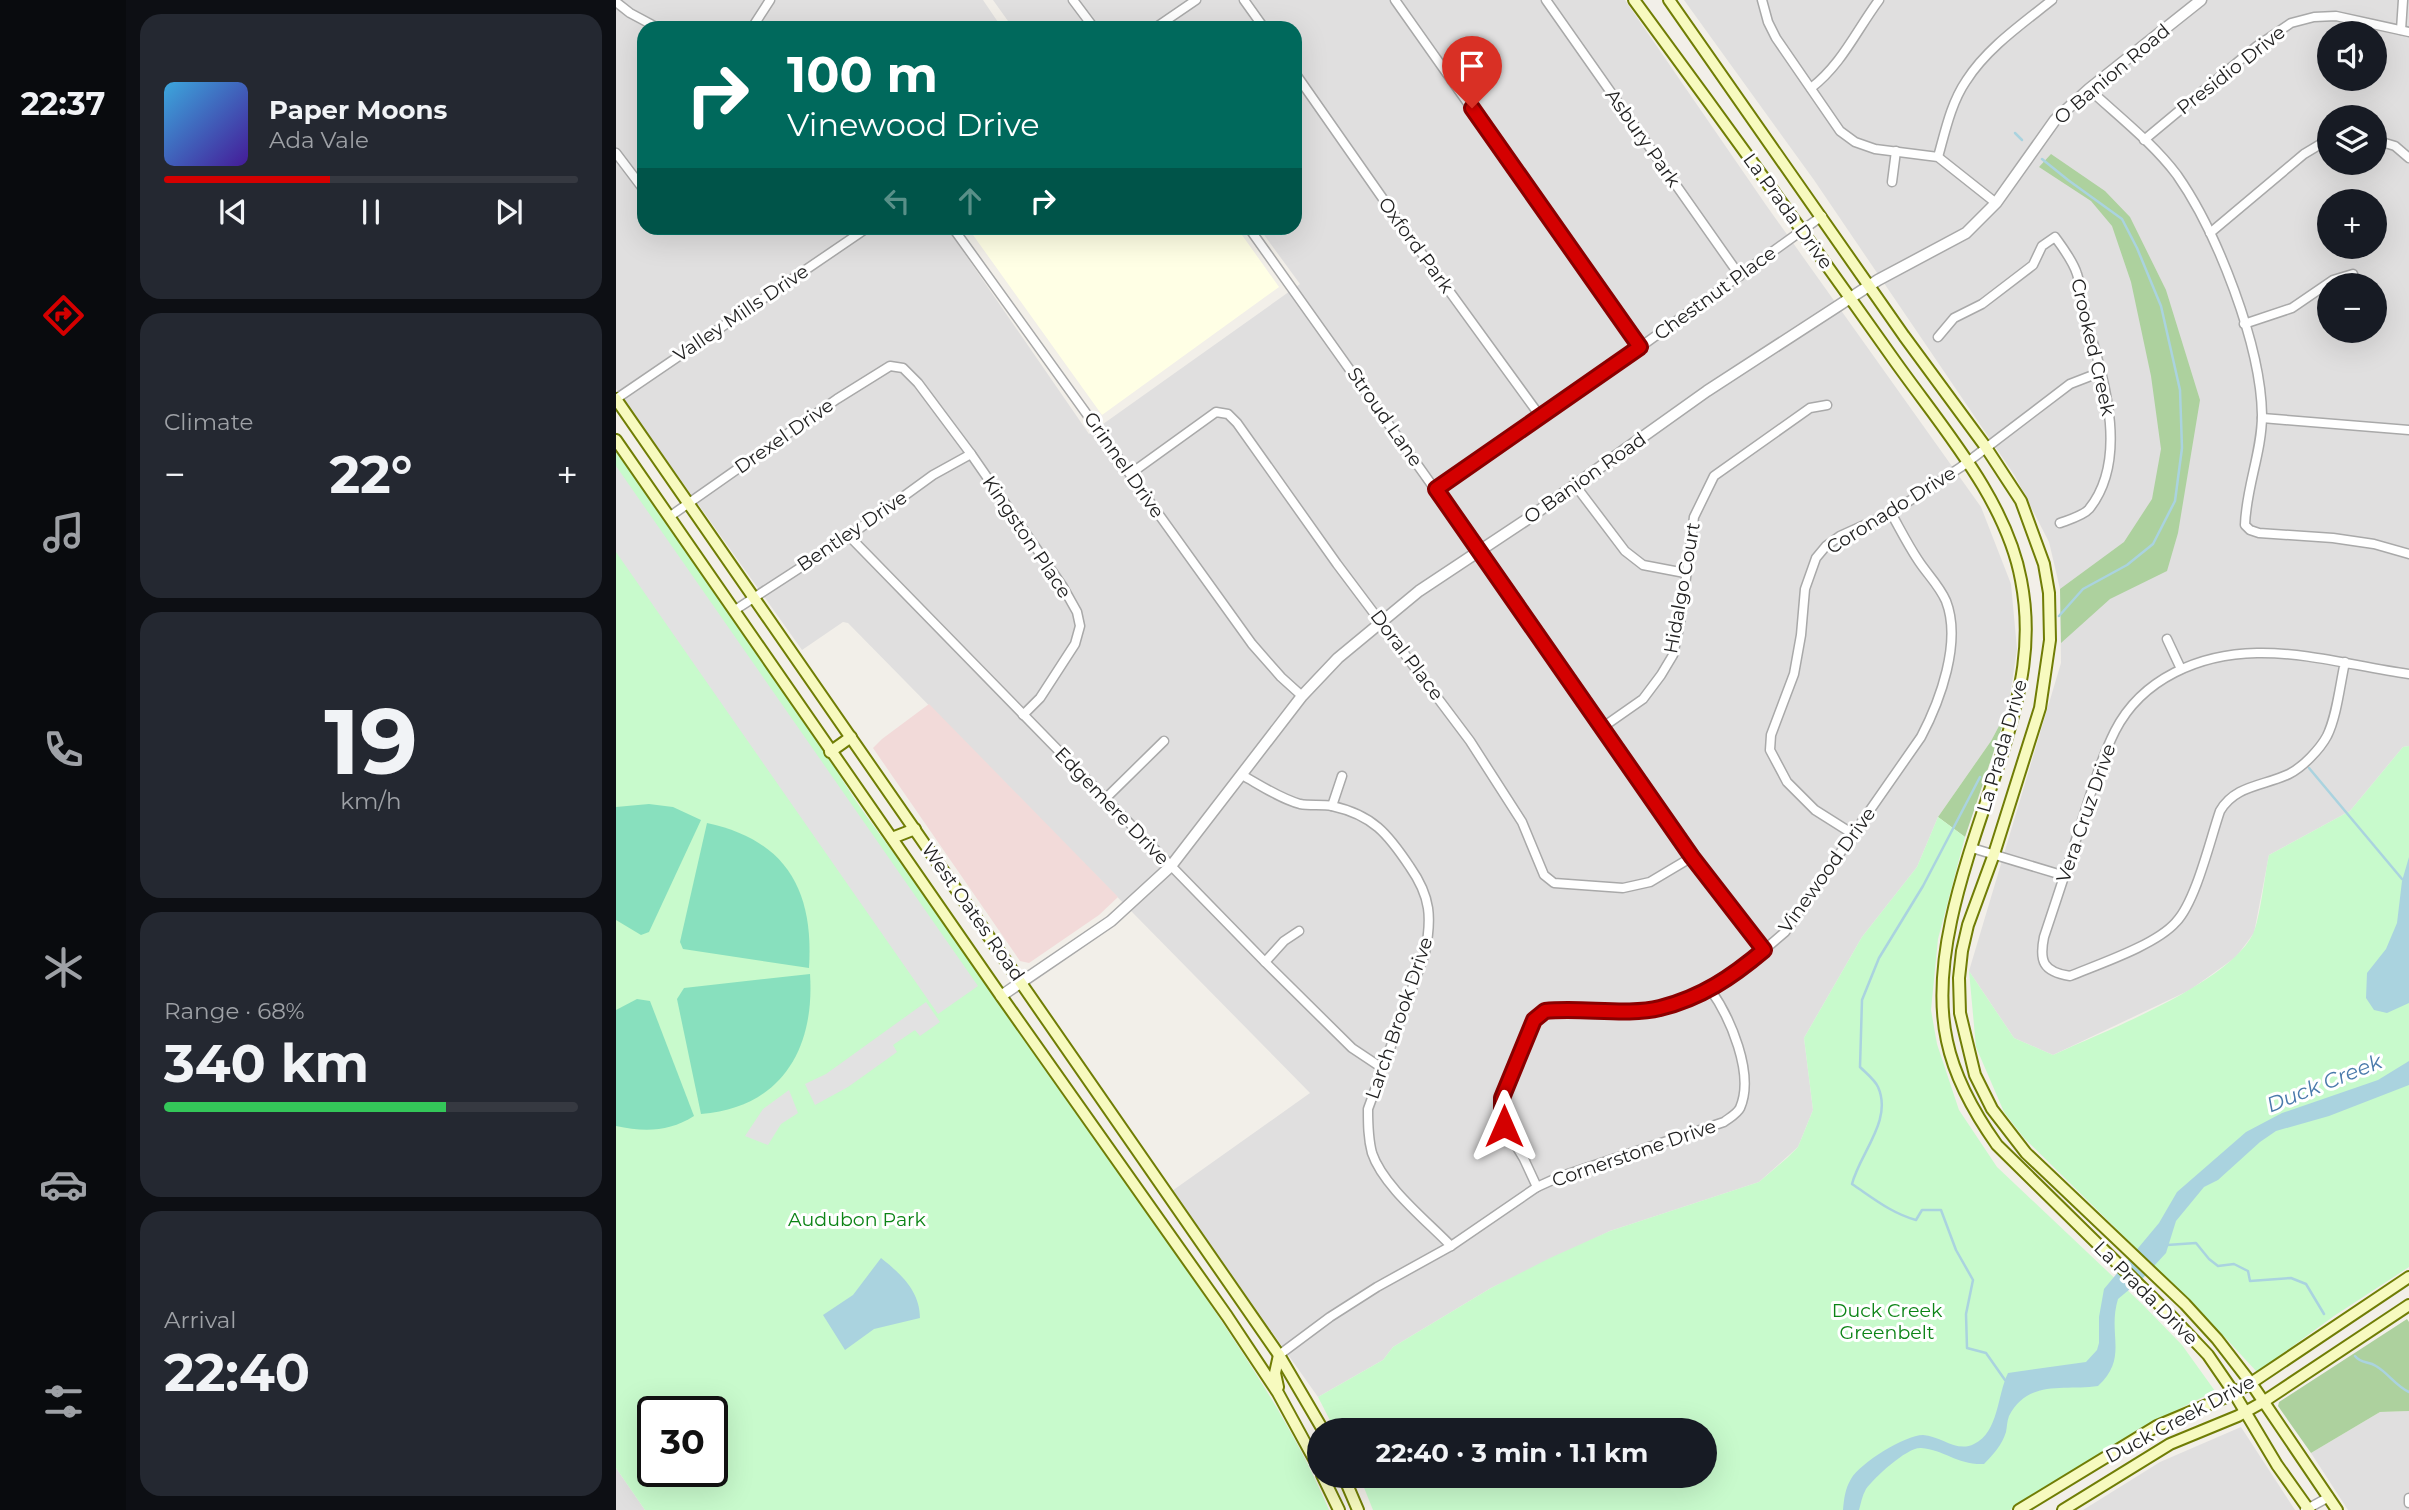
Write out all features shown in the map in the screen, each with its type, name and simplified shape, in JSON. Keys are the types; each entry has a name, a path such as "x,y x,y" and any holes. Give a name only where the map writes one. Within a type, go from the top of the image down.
{"main road":[{"name":"La Prada Drive","path":"1634,0 1803,230 1967,463 1996,508 2021,576 2027,635 2026,660 2014,716 1952,913 1945,950 1943,1011 1947,1041 1956,1072 1977,1117 1997,1145 2208,1355 2307,1510"},
{"name":"La Prada Drive","path":"1669,0 1985,446 2021,501 2044,564 2049,593 2050,640 2040,708 1994,854 1968,925 1959,978 1960,1013 1975,1074 1992,1109 2026,1153 2185,1304 2217,1339 2251,1383 2337,1510"},
{"name":"West Oates Road","path":"616,399 1279,1356 1316,1418"},
{"name":"West Oates Road","path":"616,440 830,751 1227,1316 1278,1393 1307,1446"},
{"path":"830,751 850,737"},
{"path":"892,838 915,829"},
{"name":"Duck Creek Drive","path":"2019,1510 2157,1426 2251,1383 2409,1278"},
{"name":"Duck Creek Drive","path":"2063,1510 2171,1444 2263,1402 2409,1305"},
{"path":"1227,1316 1256,1349 1265,1355 1279,1356 1275,1373 1278,1393"},
{"path":"1329,1488 1339,1510"},
{"path":"1348,1488 1358,1510"}],"street":[{"path":"756,21 769,0"},
{"path":"1073,0 1089,21"},
{"path":"1165,21 1196,0"},
{"path":"1244,0 1259,21"},
{"path":"1395,0 1640,347"},
{"name":"Asbury Park","path":"1546,0 1740,276"},
{"path":"1762,0 1776,38 1840,131 1855,142 1875,149 1938,157 1996,203"},
{"path":"1811,88 1828,75 1844,55 1879,0"},
{"path":"1938,157 1950,116 1964,83 1980,62 2052,0"},
{"name":"O Banion Road","path":"1001,996 1111,921 1171,866 1302,696 1338,658 1419,591 1707,391 1869,285 1966,233 1996,203 2055,120 2089,89 2201,0"},
{"path":"2403,0 2405,31"},
{"path":"616,2 645,21"},
{"name":"Presidio Drive","path":"2144,140 2257,46 2291,23 2314,17 2336,16 2405,31"},
{"name":"Oxford Park","path":"1302,83 1540,416"},
{"path":"2089,89 2176,174 2210,233 2230,279 2260,386 2262,418 2245,525 2250,530 2361,542 2409,554"},
{"path":"2387,144 2395,146 2409,158"},
{"path":"2210,233 2304,154 2317,146"},
{"path":"1892,182 1896,151"},
{"path":"616,153 637,181"},
{"name":"Chestnut Place","path":"1436,489 1822,216"},
{"name":"Valley Mills Drive","path":"616,399 857,235"},
{"name":"Grinnel Drive","path":"958,235 1098,426 1252,644 1302,696"},
{"name":"Stroud Lane","path":"1255,235 1692,857 1764,950"},
{"name":"Crooked Creek","path":"1938,337 1954,318 1982,304 2033,265 2042,246 2055,237 2077,274 2083,309 2110,409 2111,440 2104,480 2088,511 2060,523"},
{"path":"2244,324 2292,308 2317,290"},
{"name":"Drexel Drive","path":"669,517 882,370 890,366 903,368"},
{"name":"Kingston Place","path":"903,368 918,383 971,454 1063,587 1077,612 1080,626 1075,644 1040,698 1023,715"},
{"name":"Coronado Drive","path":"1853,834 1815,810 1787,782 1770,750 1771,735 1794,674 1805,589 1816,558 1840,536 1891,513 1967,463 1985,446 2070,384 2101,372"},
{"name":"Hidalgo Court","path":"1603,727 1643,699 1673,655 1680,623 1693,517 1714,476 1810,408 1827,405"},
{"name":"Doral Place","path":"1130,474 1216,412 1228,414 1470,741 1522,822 1544,875 1555,883 1623,888 1650,883 1692,857"},
{"path":"2262,418 2409,430"},
{"name":"Bentley Drive","path":"735,610 849,536 933,475 971,454"},
{"path":"1575,485 1625,551 1643,565 1685,573"},
{"name":"Vinewood Drive","path":"1537,1187 1504,1126 1502,1115 1502,1098 1534,1020 1545,1011 1562,1009 1660,1008 1710,989 1734,976 1785,932 1921,737 1939,699 1950,653 1947,603 1891,513"},
{"name":"Edgemere Drive","path":"849,536 1265,962 1352,1048 1382,1068"},
{"path":"2167,639 2181,669"},
{"name":"Vera Cruz Drive","path":"2345,662 2326,737 2310,757 2292,773 2240,791 2226,801 2186,907 2177,922 2160,936 2070,976 2058,974 2047,966 2040,955 2044,937 2101,762 2116,728 2140,697 2158,682 2200,660 2230,654 2298,655 2345,662 2409,674"},
{"path":"1105,799 1164,741"},
{"name":"Larch Brook Drive","path":"1242,775 1275,794 1301,804 1332,806 1379,826 1421,882 1427,900 1430,926 1425,953 1368,1109 1367,1130 1373,1155 1383,1174 1451,1245"},
{"path":"1332,806 1342,776"},
{"path":"1972,848 2064,876"},
{"path":"1265,962 1284,941 1299,931"},
{"name":"Cornerstone Drive","path":"1279,1356 1359,1299 1451,1245 1537,1187 1559,1177 1724,1122 1739,1110 1744,1091 1738,1050 1730,1021 1710,989"},
{"path":"2307,1510 2329,1497"}],"shaded area":[{"path":"616,0 983,0 997,21 637,21 637,235 952,235 1089,434 1300,284 1264,235 1302,235 1302,21 1008,21 993,0 1625,0 1766,205 1981,507 2011,584 2017,649 2008,709 1991,741 1938,817 1917,867 1862,937 1804,1038 1813,1110 1798,1147 1759,1182 1610,1231 1491,1288 1393,1347 1383,1360 1318,1397 1172,1191 1310,1093 848,623 843,622 802,650 616,389"},
{"path":"1684,0 2409,0 2409,746 2403,747 2350,811 2269,855 2254,933 2236,957 2190,990 2053,1055 2014,1038 1969,971 2061,663 2060,589 2049,542 2015,476 1814,180"},
{"path":"973,235 1242,235 1279,287 1102,415"},
{"path":"616,466 978,986 938,1014 616,552"},
{"path":"929,704 1118,897 1099,915 1029,963 1020,961 873,748"},
{"path":"926,1002 940,1022 920,1036 915,1030 893,1045 897,1052 848,1087 815,1105 805,1084 826,1074"},
{"path":"789,1090 798,1113 781,1124 768,1145 745,1136 763,1109"},
{"path":"2409,1411 2409,1510 2348,1510 2311,1453 2380,1412"},
{"path":"2241,1427 2295,1510 2083,1510 2160,1462"},
{"path":"616,1468 645,1510 616,1510"}],"green space":[{"path":"2051,154 2105,191 2130,217 2166,290 2200,400 2178,533 2167,571 2110,599 2061,643 2060,589 2124,542 2152,499 2161,449 2151,376 2131,282 2112,226 2091,201 2039,167"},
{"name":"Audubon Park","path":"616,448 826,751 862,810 931,903 1216,1313 1296,1442 1307,1464 1307,1488 1319,1488 1329,1510 645,1510 616,1468"},
{"path":"2008,709 1965,837 1938,817 1991,741"},
{"path":"2409,746 2409,1267 2334,1316 2257,1372 2206,1317 2024,1138 2004,1112 1976,1047 1969,971 2014,1038 2053,1055 2163,1004 2219,971 2239,953 2253,934 2269,855 2350,811 2403,747"},
{"path":"649,804 673,807 701,820 649,932 641,935 616,920 616,807"},
{"name":"Duck Creek Greenbelt","path":"1938,817 1965,837 1938,939 1931,1010 1937,1044 1959,1110 1997,1167 2182,1345 2215,1391 2139,1429 2010,1510 1373,1510 1364,1488 1717,1488 1717,1418 1329,1418 1318,1397 1383,1360 1393,1347 1491,1288 1610,1231 1759,1182 1787,1158 1798,1147 1813,1110 1804,1038 1862,937 1917,867"},
{"path":"707,823 734,831 757,842 775,856 790,873 800,892 806,915 809,968 683,949 680,942"},
{"path":"810,974 806,1027 799,1050 787,1070 772,1087 752,1100 729,1109 701,1114 677,999 684,988"},
{"path":"637,999 650,1001 694,1116 666,1128 646,1130 616,1126 616,1010"},
{"path":"2407,1319 2409,1411 2380,1412 2311,1453 2278,1406 2279,1402"}],"water":[{"path":"2409,857 2409,1003 2387,1013 2374,1010 2366,998 2367,973 2386,949 2397,923 2402,881"},
{"path":"2409,1061 2409,1085 2329,1116 2276,1131 2218,1180 2204,1187 2176,1221 2166,1253 2142,1279 2118,1299 2113,1365 2098,1386 2048,1389 2026,1396 2009,1416 2002,1441 1984,1464 1966,1462 1921,1448 1908,1452 1870,1484 1859,1510 1843,1510 1851,1479 1873,1458 1895,1445 1923,1435 1961,1447 1974,1444 1982,1438 1993,1422 2008,1373 2086,1362 2097,1350 2099,1343 2099,1317 2104,1289 2159,1223 2177,1192 2246,1132 2282,1113 2378,1080"},
{"path":"881,1258 913,1291 920,1318 874,1329 845,1350 823,1315 853,1295"}],"waterway":[{"path":"2015,133 2022,140"},
{"path":"2042,159 2122,219 2161,306 2180,390 2182,448 2175,501 2153,544 2127,565 2083,589 2059,616"},
{"path":"2309,768 2402,879"},
{"path":"1980,777 1923,886 1879,958 1862,1000 1860,1067 1873,1079 1882,1099 1874,1136 1852,1184 1890,1209 1916,1220 1922,1210 1941,1210 1956,1250 1973,1280 1966,1314 1967,1348 1986,1353 2005,1380"},
{"path":"2167,1245 2196,1243 2218,1266 2234,1264 2248,1271 2250,1281 2291,1278 2306,1284 2324,1314"},
{"path":"2355,1356 2373,1364 2409,1392"}],"route":[{"path":"1472,108 1640,347 1436,489 1692,857 1764,950 1734,976 1710,989 1660,1008 1545,1011 1534,1020 1502,1098 1504,1126"}],"water label":[{"name":"Duck Creek","path":"2324,1083"}]}
